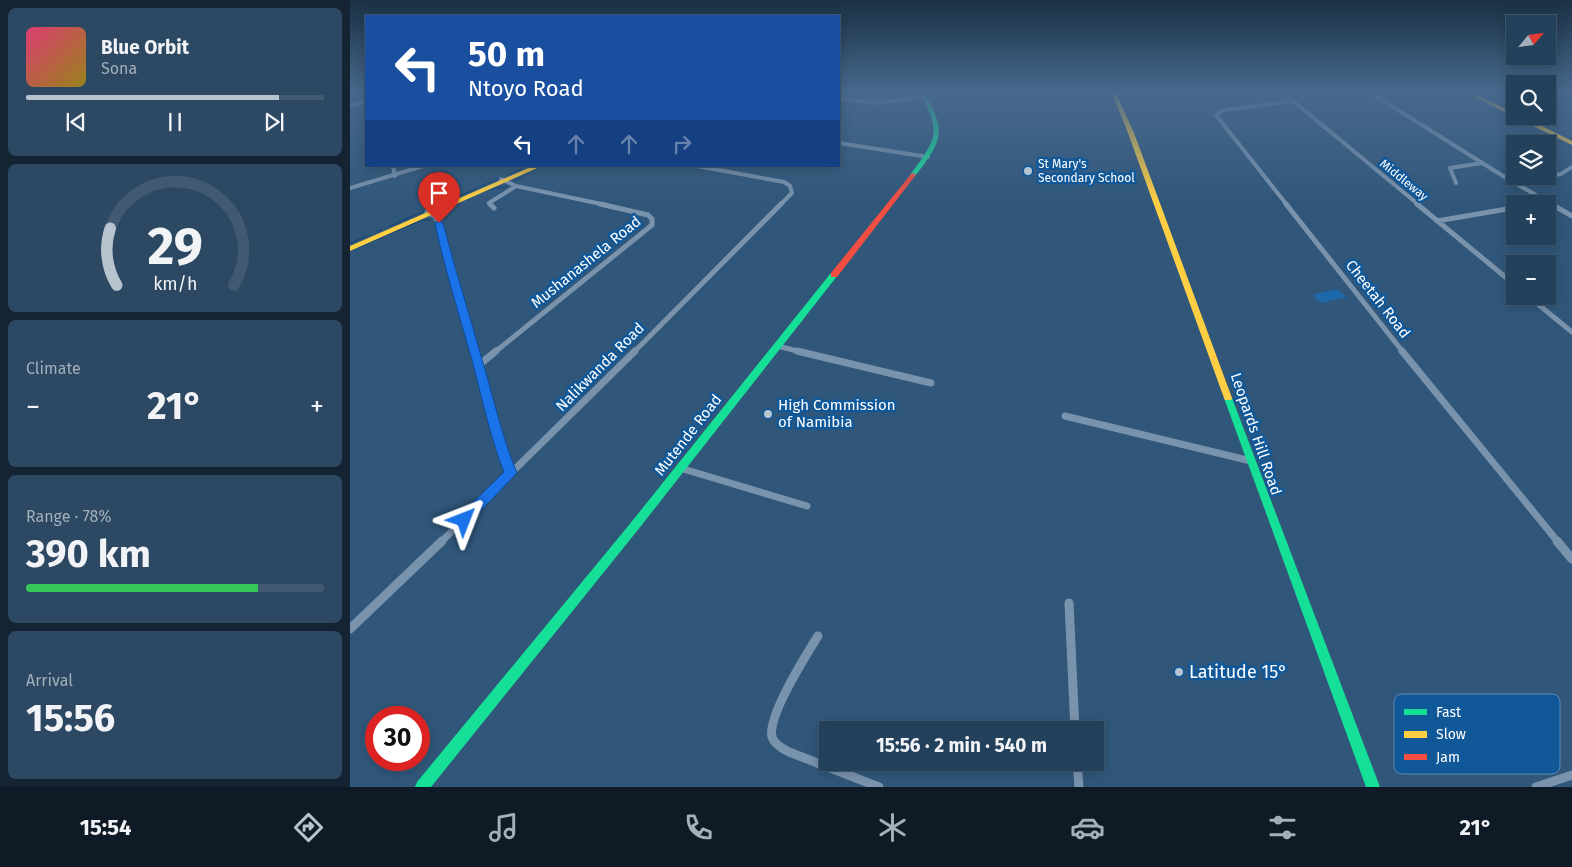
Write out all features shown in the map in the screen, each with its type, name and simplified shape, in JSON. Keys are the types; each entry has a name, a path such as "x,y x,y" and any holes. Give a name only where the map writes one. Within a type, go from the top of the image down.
{"main road":[{"name":"Mutende Road","path":"422,787 928,158 938,138 938,128"},
{"name":"Leopards Hill Road","path":"1129,128 1373,787"},
{"path":"1540,128 1572,143"},
{"path":"350,249 530,167"},
{"path":"503,180 536,167"},
{"path":"350,245 429,213"}],"street":[{"name":"Cheetah Road","path":"1226,128 1464,429 1572,559"},
{"name":"Middleway","path":"1325,128 1506,277"},
{"path":"1427,128 1506,177"},
{"path":"840,143 928,158"},
{"path":"1456,183 1450,168 1482,163"},
{"path":"393,167 395,176"},
{"path":"350,188 420,167"},
{"name":"Nalikwanda Road","path":"350,629 402,581 792,193 790,186 784,182 702,167"},
{"path":"1556,175 1561,174 1572,167"},
{"name":"Mushanashela Road","path":"479,366 652,225 652,219 639,212 516,186 503,180"},
{"path":"1519,185 1572,216"},
{"path":"494,208 489,204 516,186"},
{"path":"1438,220 1506,210"},
{"path":"429,213 439,223 502,452 510,473"},
{"path":"1539,305 1572,332"},
{"path":"777,346 932,384"},
{"path":"1065,416 1251,461"},
{"path":"680,468 807,506"},
{"path":"1068,603 1075,721"},
{"path":"818,636 799,666 772,724 772,736 777,744 789,752 879,787"},
{"path":"1078,771 1079,787"},
{"path":"1536,787 1572,775"}],"shaded area":[{"path":"1337,289 1347,297 1321,303 1312,295"}],"waterway":[{"path":"516,182 515,180 541,167"},
{"path":"507,175 522,169"},
{"path":"440,205 502,177"},
{"path":"443,214 441,213 444,210 474,195 506,187"},
{"path":"390,226 433,207"},
{"path":"350,251 422,220 430,220"},
{"path":"377,231 381,230"},
{"path":"350,243 368,236"}],"traffic: fast":[{"path":"913,175 930,152 937,135 937,128"},
{"path":"422,787 633,528 834,275"},
{"path":"1228,398 1373,787"}],"traffic: slow":[{"path":"1129,128 1228,398"},
{"path":"1541,128 1572,143"},
{"path":"350,249 537,167"}],"traffic: jam":[{"path":"834,275 913,175"}],"place":[{"name":"St Mary's Secondary School","path":"1028,171"},
{"name":"High Commission of Namibia","path":"768,414"},
{"name":"Latitude 15°","path":"1179,672"}],"route":[{"path":"439,223 486,396 510,473 464,520"}]}
